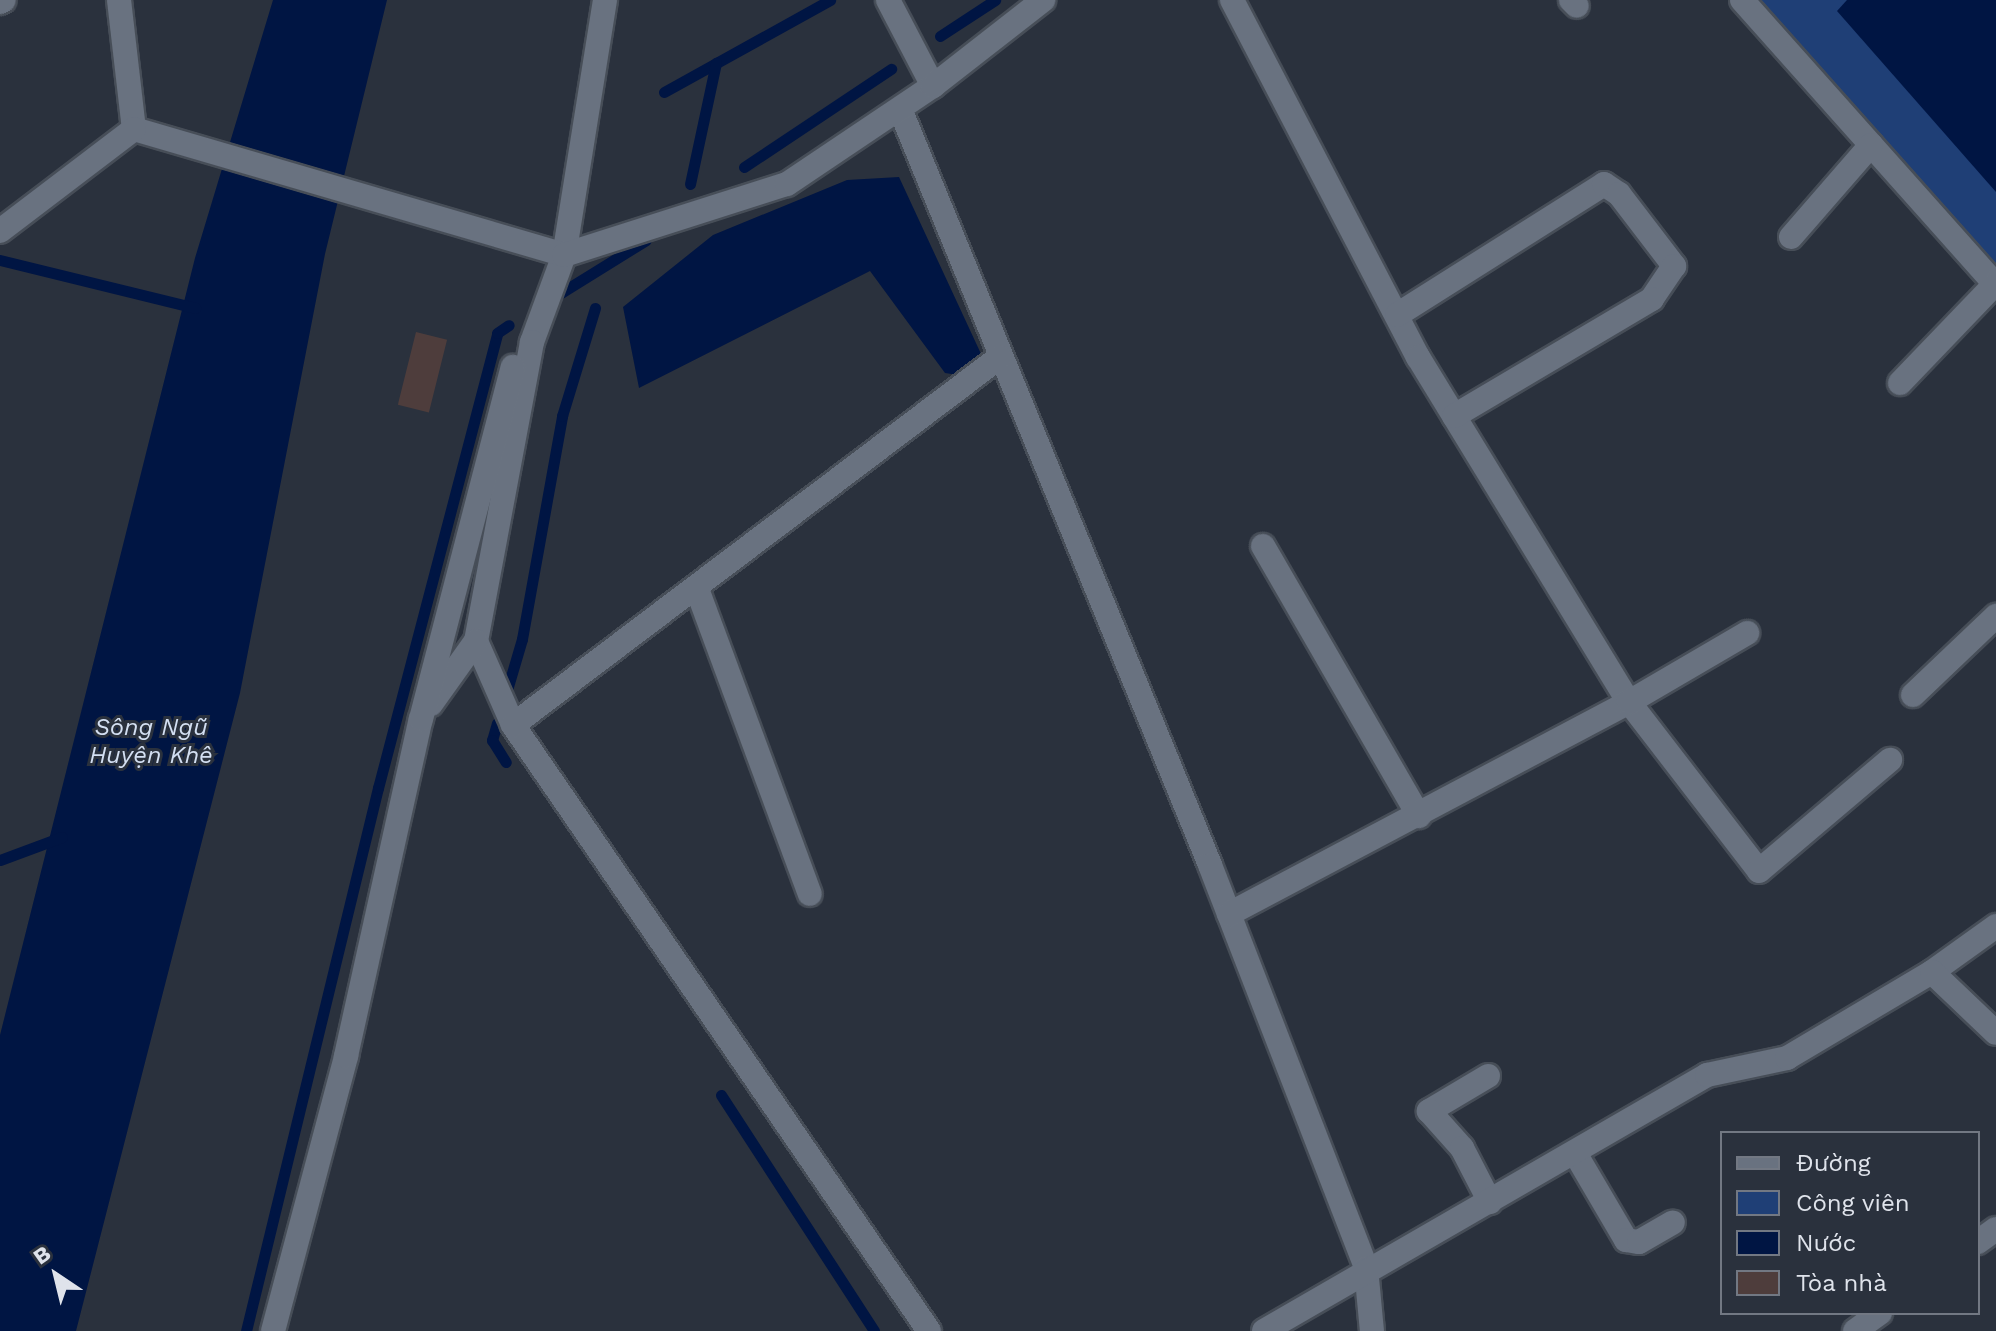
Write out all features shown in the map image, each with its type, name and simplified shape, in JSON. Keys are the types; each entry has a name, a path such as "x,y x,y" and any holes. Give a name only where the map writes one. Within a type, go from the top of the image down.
{"street":[{"path":"119,0 141,131"},
{"path":"421,719 476,641 532,342 564,255 605,0"},
{"path":"888,0 933,86"},
{"path":"141,131 564,255 787,184 933,86 1043,0"},
{"path":"1232,0 1397,315 1454,416 1629,702 1759,871 1890,760"},
{"path":"1742,0 1996,285 1900,383"},
{"path":"900,109 1229,914 1366,1268 1372,1331"},
{"path":"0,231 141,131"},
{"path":"1791,237 1871,145"},
{"path":"1397,315 1604,184 1619,194 1674,266 1652,299 1454,416"},
{"path":"273,1331 346,1056 421,719 516,354 532,342"},
{"path":"513,725 697,589 1000,357"},
{"path":"1263,546 1419,816"},
{"path":"697,589 810,894"},
{"path":"1913,695 1996,616"},
{"path":"1229,914 1419,816 1629,702 1747,633"},
{"path":"476,641 513,725 929,1331"},
{"path":"1264,1331 1366,1268 1490,1202 1707,1075 1787,1058 1932,972 1996,926"},
{"path":"1932,972 1995,1035"},
{"path":"1488,1076 1429,1111 1462,1148 1490,1202"},
{"path":"1575,1153 1626,1240 1639,1242 1673,1222"},
{"path":"1855,1331 1877,1315"}],"green space":[{"path":"1743,0 1996,0 1996,285"}],"water":[{"name":"Sông Ngũ Huyện Khê","path":"273,0 387,0 325,254 240,693 76,1331 0,1331 0,1035 195,258"},
{"path":"1847,0 1996,0 1996,192 1837,11"},
{"path":"899,177 982,356 958,375 945,373 870,271 639,388 623,307 713,235 847,180"}],"building":[{"path":"416,332 447,340 429,413 398,405"}],"waterway":[{"path":"664,92 830,0"},
{"path":"940,36 995,0"},
{"path":"690,184 716,63"},
{"path":"744,167 891,69"},
{"path":"559,294 646,240"},
{"path":"0,260 195,308"},
{"path":"507,690 522,639 562,416 595,308"},
{"path":"246,1331 378,788 497,333 509,325"},
{"path":"497,723 492,740 506,762"},
{"path":"0,860 62,837"},
{"path":"721,1095 874,1331"}]}
